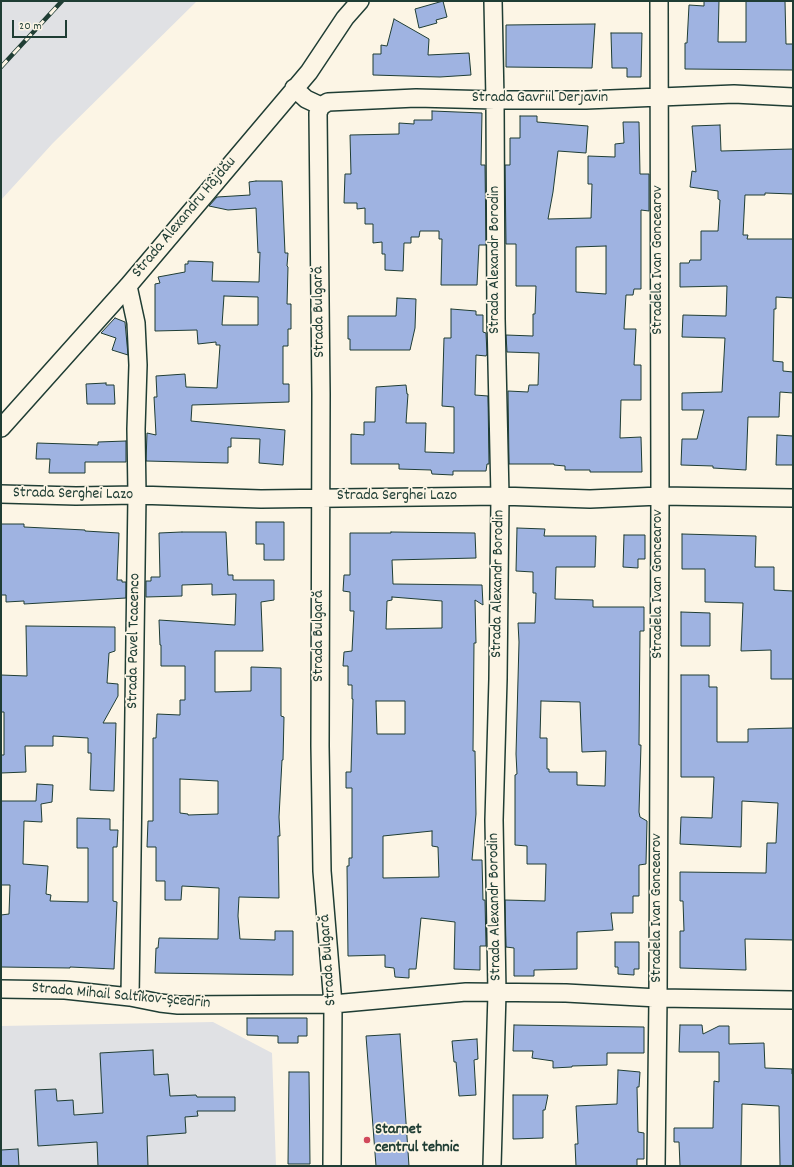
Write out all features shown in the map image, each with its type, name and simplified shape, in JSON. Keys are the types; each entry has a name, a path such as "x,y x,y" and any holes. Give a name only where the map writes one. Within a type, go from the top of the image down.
{"street":[{"name":"Strada Alexandru Hâjdău","path":"1,428 128,286 309,72 345,18 360,1"},
{"name":"Strada Alexandr Borodin","path":"492,1166 497,993 494,820 498,679 500,496 496,319 493,1"},
{"name":"Stradela Ivan Goncearov","path":"656,1166 660,496 659,1"},
{"path":"294,88 306,99 321,106"},
{"name":"Strada Gavriil Derjavin","path":"321,106 328,102 416,98 586,100 734,94 793,97"},
{"name":"Strada Bulgară","path":"321,106 318,113 321,394 320,746 322,863 333,1004 332,1166"},
{"name":"Strada Pavel Tcacenco","path":"128,286 136,323 138,349 130,997"},
{"name":"Strada Serghei Lazo","path":"1,494 76,496 137,495 261,499 500,496 590,499 660,496 793,498"},
{"name":"Strada Mihail Saltîkov-Șcedrin","path":"1,990 52,989 130,997 178,1005 333,1004 440,994 566,992 658,998 793,1000"}],"shaded area":[{"path":"1,1 197,1 53,143 1,200"},
{"path":"213,1022 272,1053 276,1166 1,1166 1,1026"}],"building":[{"path":"443,1 447,17 436,20 437,23 419,28 415,9"},
{"path":"704,1 719,1 718,42 746,42 746,1 785,1 786,44 793,44 793,70 685,69 685,43 687,43 689,5 704,6"},
{"path":"394,19 429,39 428,55 469,53 471,75 440,77 373,75 373,54 381,54 381,45 387,46"},
{"path":"595,24 592,68 506,67 506,25"},
{"path":"611,33 642,33 641,77 627,77 627,68 612,68"},
{"path":"432,111 482,113 481,165 485,165 486,245 479,245 477,285 441,285 442,239 439,239 439,231 420,231 419,237 411,237 411,243 404,243 403,271 385,270 385,254 382,254 382,242 373,243 373,224 365,224 365,208 357,209 357,203 344,203 345,174 351,174 350,135 399,134 399,123 414,124 414,120 432,120"},
{"path":"520,116 537,116 537,122 588,126 586,153 558,151 548,219 591,218 592,184 588,184 588,156 615,157 615,144 624,143 623,122 639,122 640,174 649,174 649,211 641,210 641,289 634,289 633,295 626,295 624,329 636,329 634,365 641,365 641,400 621,400 620,438 641,437 642,472 590,472 590,470 565,470 565,466 554,464 509,464 508,391 528,392 529,385 538,385 539,353 507,352 506,335 533,336 533,314 535,314 536,286 516,286 516,244 506,244 505,165 510,165 510,138 520,138","holes":["606,246 606,294 576,292 576,247"]},
{"path":"720,125 721,151 793,149 793,194 765,193 765,195 745,195 743,235 748,235 747,239 793,239 793,298 776,297 776,309 774,309 773,361 783,362 783,371 793,372 793,393 780,392 779,417 748,417 746,470 713,468 713,466 681,465 682,439 697,439 704,410 682,410 682,393 722,392 725,338 682,337 683,315 726,316 727,286 680,287 680,263 689,263 690,260 701,260 701,231 718,231 720,200 718,199 718,191 690,187 692,171 696,172 692,126"},
{"path":"282,181 285,253 288,253 287,304 291,304 291,329 288,329 288,346 283,346 283,384 289,384 289,402 192,405 191,421 285,430 283,465 259,463 260,439 231,438 231,447 228,447 228,463 146,461 147,433 156,435 154,397 157,397 156,376 185,374 186,387 217,388 220,345 216,345 216,342 198,344 197,330 155,331 155,284 160,283 158,277 185,272 185,264 188,264 188,261 213,262 212,281 259,282 260,252 258,253 256,208 228,210 209,206 217,197 250,195 249,182","holes":["224,296 258,297 258,325 222,325"]},
{"path":"397,298 416,299 415,328 410,350 350,350 350,339 348,339 348,316 396,316"},
{"path":"451,309 476,311 476,315 483,315 483,332 486,333 487,354 486,356 476,355 475,395 488,396 489,464 487,464 486,471 453,471 453,475 432,474 431,470 399,469 399,464 351,464 351,434 364,435 364,422 375,422 376,387 406,385 408,394 406,423 426,423 425,452 454,453 454,407 442,406 444,338 451,338"},
{"path":"115,318 125,322 128,355 112,350 116,338 101,333"},
{"path":"106,383 106,385 114,385 115,404 87,404 86,384"},
{"path":"777,435 793,436 793,465 776,465"},
{"path":"126,441 126,462 85,462 85,473 49,473 50,459 36,459 37,443 98,445 98,442"},
{"path":"256,522 284,522 284,560 264,560 264,544 256,544"},
{"path":"1,524 24,524 24,527 119,533 117,580 126,582 126,598 24,604 24,601 6,602 6,595 1,595"},
{"path":"517,528 545,529 544,536 596,536 595,567 556,567 555,599 593,600 593,607 644,607 644,631 640,631 639,745 641,745 639,812 640,817 647,821 646,864 639,865 639,896 633,896 633,913 611,913 613,930 577,932 577,969 534,970 534,976 514,976 514,948 506,947 505,900 545,901 546,864 527,864 527,846 515,845 515,775 517,774 516,754 519,642 518,623 535,623 536,593 533,593 533,572 516,571","holes":["541,701 580,702 582,752 606,751 605,786 577,785 577,772 549,772 549,769 547,769 547,738 540,738"]},
{"path":"226,532 228,575 233,575 233,580 274,580 274,600 261,602 263,651 215,651 215,692 251,691 251,667 281,668 281,716 284,717 279,817 280,836 278,836 279,898 239,897 238,916 240,939 275,940 275,931 293,931 293,975 155,973 156,948 158,948 159,938 218,939 219,888 182,886 181,900 165,900 165,881 156,881 156,847 147,847 148,821 153,821 153,738 156,738 157,714 180,715 180,700 185,700 185,666 161,666 159,620 235,625 236,594 212,595 212,584 182,585 182,596 146,597 146,581 151,581 151,577 160,577 159,533","holes":["180,779 218,781 218,814 188,815 180,813"]},
{"path":"350,533 475,533 476,558 392,560 393,584 482,585 483,605 475,600 476,643 474,643 473,751 475,751 476,814 472,860 482,860 483,900 485,900 486,946 480,946 480,970 454,969 455,922 421,918 416,969 409,969 409,978 395,977 394,968 385,967 385,955 348,956 347,866 349,866 349,858 352,858 352,788 346,788 346,772 351,772 353,699 352,685 348,685 348,666 343,666 344,652 352,651 354,611 350,611 350,592 343,591 344,575 350,575","holes":["392,597 442,601 442,628 386,629 387,601 392,600","376,701 405,701 405,734 377,734","432,831 432,846 438,847 439,877 383,878 383,836"]},
{"path":"682,534 756,536 755,567 774,567 774,590 793,591 793,679 771,679 771,650 741,651 743,603 705,602 705,569 682,569"},
{"path":"624,535 645,535 645,559 638,559 638,568 623,567"},
{"path":"681,612 710,613 710,646 681,646"},
{"path":"26,626 115,627 115,651 109,653 107,683 118,684 118,696 103,723 116,723 114,791 90,790 91,753 88,753 88,738 53,736 53,746 25,746 26,772 1,773 1,755 4,755 4,712 1,712 1,675 27,676"},
{"path":"681,675 709,675 709,687 717,687 717,742 748,742 748,729 793,728 793,940 745,939 746,970 680,968 680,931 684,931 683,901 680,901 680,872 766,873 767,843 776,843 778,803 742,801 741,847 680,844 681,817 712,818 714,777 681,777"},
{"path":"37,784 53,785 52,802 41,804 42,822 24,821 23,864 48,866 46,894 51,895 50,901 88,902 88,848 77,848 77,818 110,819 110,830 118,830 117,847 113,847 113,901 117,902 114,969 70,967 1,967 1,915 9,914 10,885 1,885 1,801 36,801"},
{"path":"615,942 639,942 639,969 634,969 634,975 618,974 618,967 615,967"},
{"path":"247,1018 307,1018 307,1036 298,1036 298,1043 278,1043 278,1036 247,1035"},
{"path":"514,1025 644,1027 644,1053 607,1053 607,1065 553,1068 553,1061 532,1058 533,1051 513,1051"},
{"path":"680,1025 702,1025 703,1034 719,1026 729,1026 729,1044 764,1043 765,1068 792,1069 793,1166 780,1166 779,1106 742,1104 741,1166 680,1166 679,1142 674,1142 674,1128 713,1128 714,1081 719,1082 719,1052 679,1052"},
{"path":"400,1034 409,1166 376,1166 366,1036"},
{"path":"477,1039 478,1059 474,1060 476,1095 459,1096 456,1062 454,1062 452,1041"},
{"path":"153,1050 154,1075 168,1074 170,1096 196,1095 197,1097 235,1097 235,1111 197,1111 198,1116 185,1117 186,1133 147,1136 148,1166 98,1166 97,1142 38,1146 35,1090 56,1089 57,1101 73,1100 74,1115 103,1113 100,1053"},
{"path":"618,1070 640,1072 639,1087 637,1087 638,1132 644,1133 644,1159 637,1159 637,1166 576,1166 575,1144 578,1144 576,1106 617,1104"},
{"path":"289,1072 309,1072 310,1164 288,1164"},
{"path":"513,1095 548,1095 545,1110 543,1110 543,1138 513,1139"},
{"path":"18,1149 19,1166 1,1166 1,1150"}],"railway":[{"path":"1,67 62,1"}],"place":[{"name":"Starnet centrul tehnic","path":"367,1140"}]}
